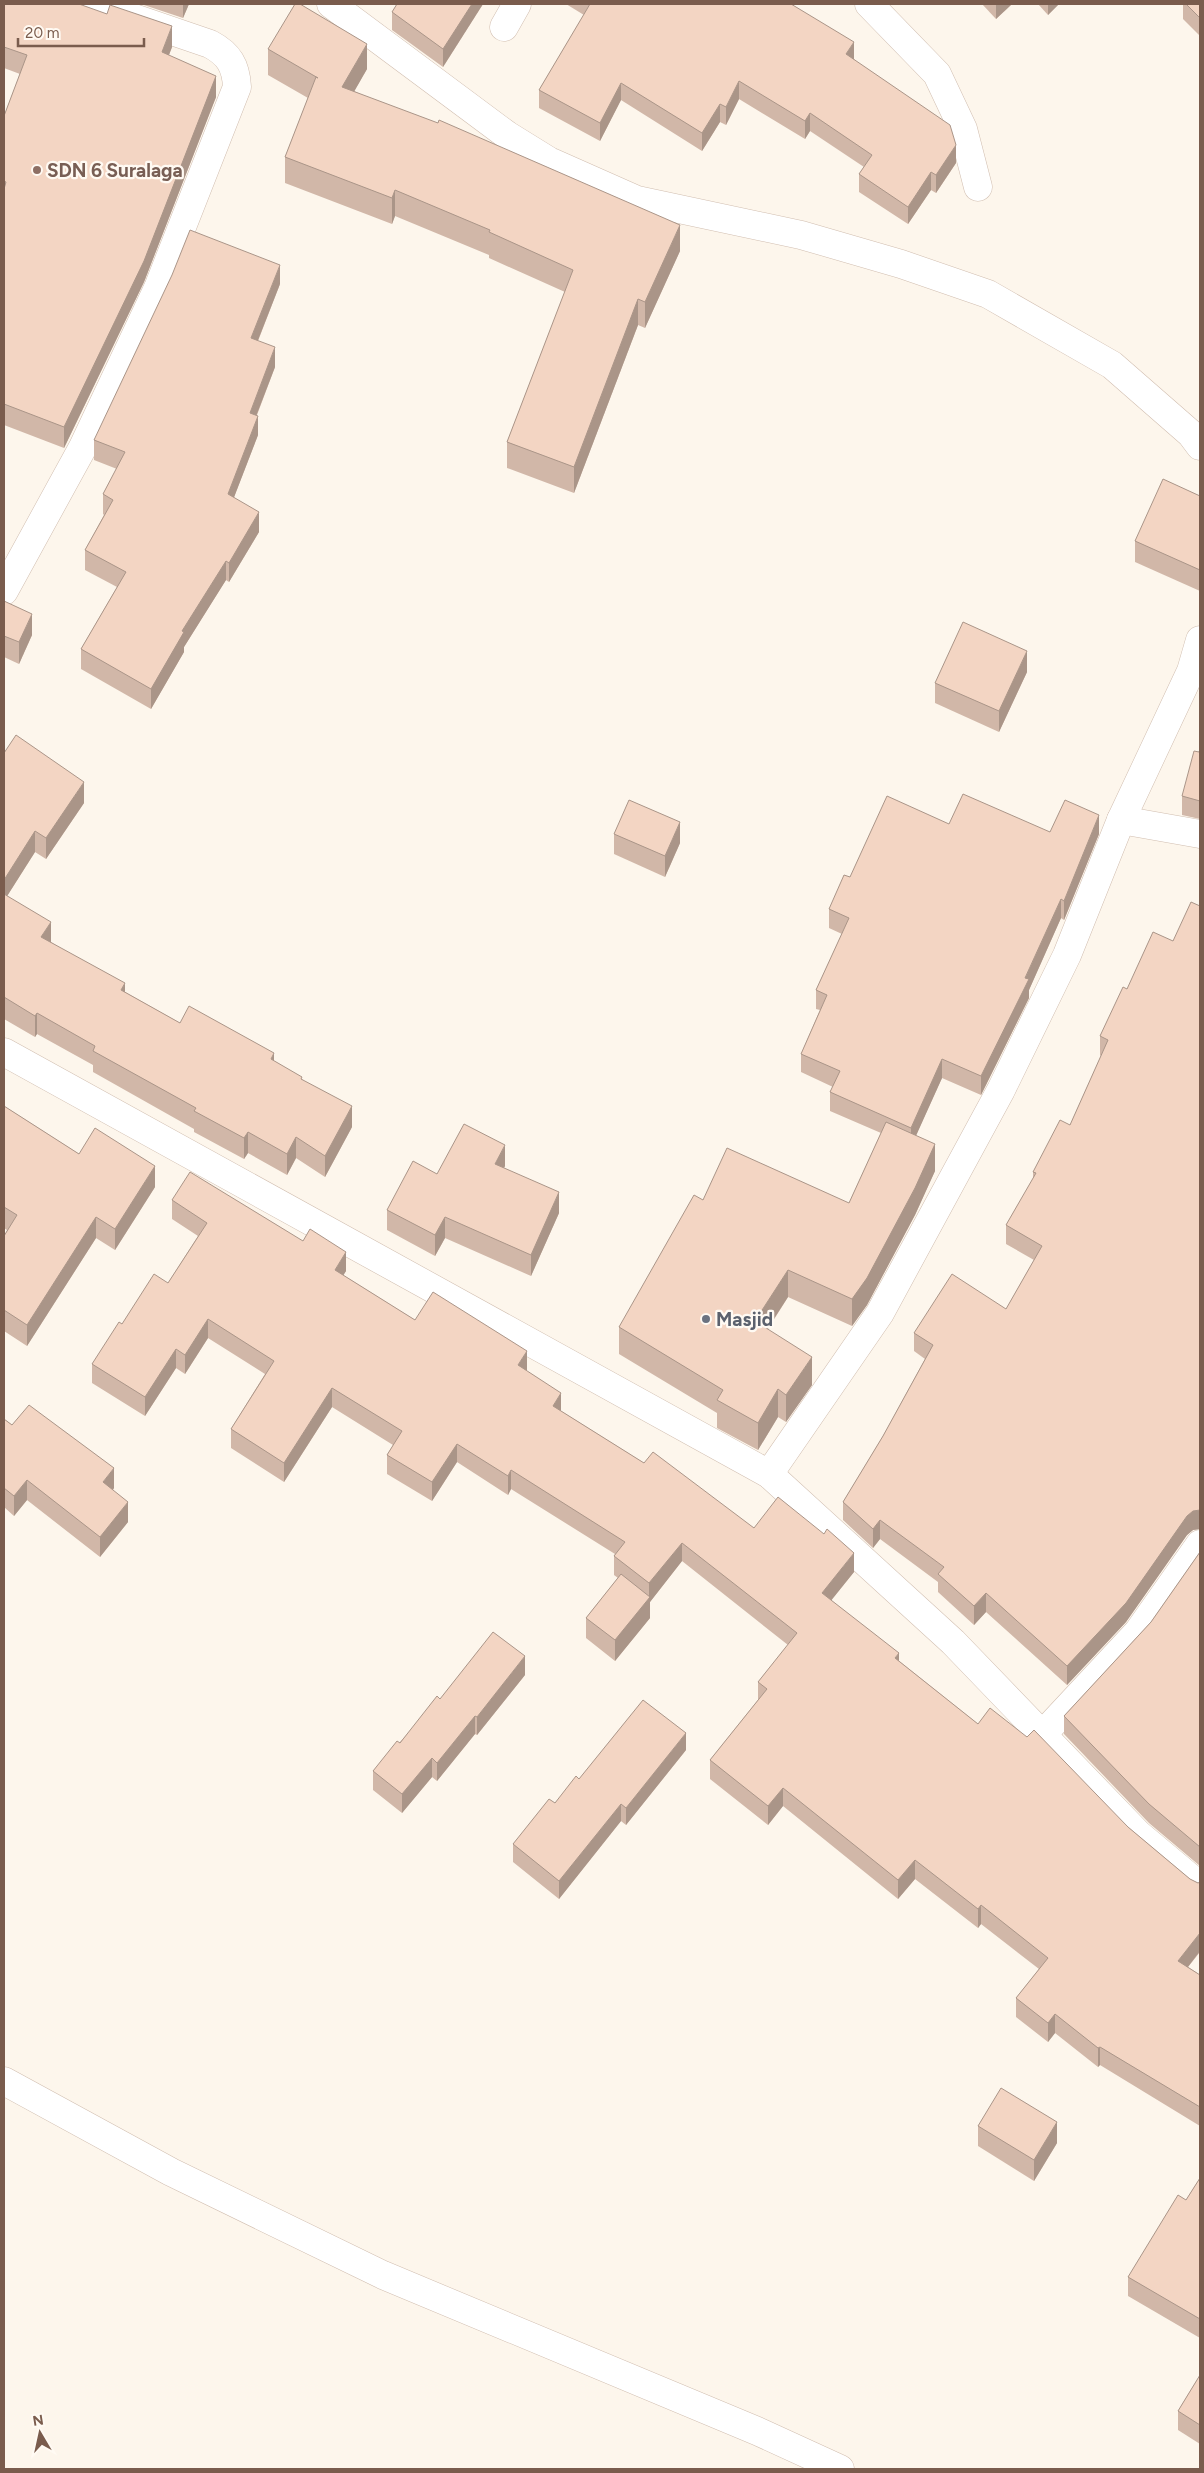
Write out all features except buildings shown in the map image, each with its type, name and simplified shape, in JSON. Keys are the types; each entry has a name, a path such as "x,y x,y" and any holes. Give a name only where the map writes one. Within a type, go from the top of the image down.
{"street":[{"path":"4,591 83,448 158,288 237,87 237,75 231,59 222,50 210,44 93,4"},
{"path":"331,4 507,135 549,161 637,200 801,235 901,264 988,294 1112,365 1191,434 1200,446"},
{"path":"870,4 937,74 964,129 978,186"},
{"path":"769,1474 880,1313 996,1099 1067,956 1121,820 1191,671 1200,640"},
{"path":"1121,820 1200,834"},
{"path":"4,1052 769,1474 953,1642 1138,1834 1200,1886"},
{"path":"1042,1735 1138,1632 1200,1544"},
{"path":"4,2081 171,2172 383,2275 656,2388 840,2469"}],"place":[{"name":"SDN 6 Suralaga","path":"37,170"},
{"name":"Masjid","path":"706,1319"}]}
